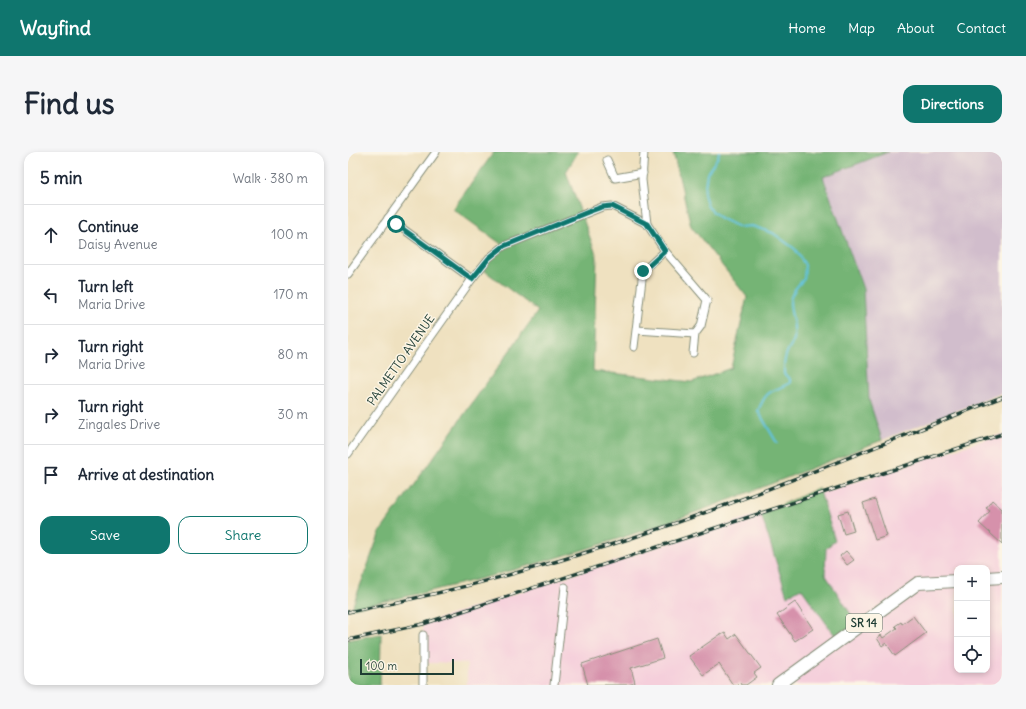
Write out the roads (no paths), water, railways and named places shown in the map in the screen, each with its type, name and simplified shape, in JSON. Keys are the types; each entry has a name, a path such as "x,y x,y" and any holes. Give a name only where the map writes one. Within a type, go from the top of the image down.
{"main road":[{"path":"990,578 1002,577"},
{"name":"SR 14","path":"778,685 918,583 954,581"}],"street":[{"path":"348,274 436,152"},
{"path":"644,152 643,173 647,224 665,251 707,300 701,326 694,334 692,353"},
{"path":"607,160 615,178 643,173"},
{"name":"PALMETTO AVENUE","path":"348,454 472,279 489,258 504,246 602,207 612,206 647,224"},
{"path":"388,218 472,279"},
{"path":"634,347 643,271 665,251"},
{"path":"637,330 694,334"},
{"path":"554,685 565,587"},
{"path":"422,685 423,635"}],"waterway":[{"path":"719,152 718,157 707,173 704,194 708,207 720,218 739,227 752,226 773,233 795,249 805,265 804,279 796,288 790,302 794,339 788,350 784,365 784,374 790,379 790,383 767,394 758,411 777,443"}],"railway":[{"path":"348,612 482,582 548,564 662,528 809,474 1002,397"},
{"path":"348,640 423,624 1002,434"}]}
